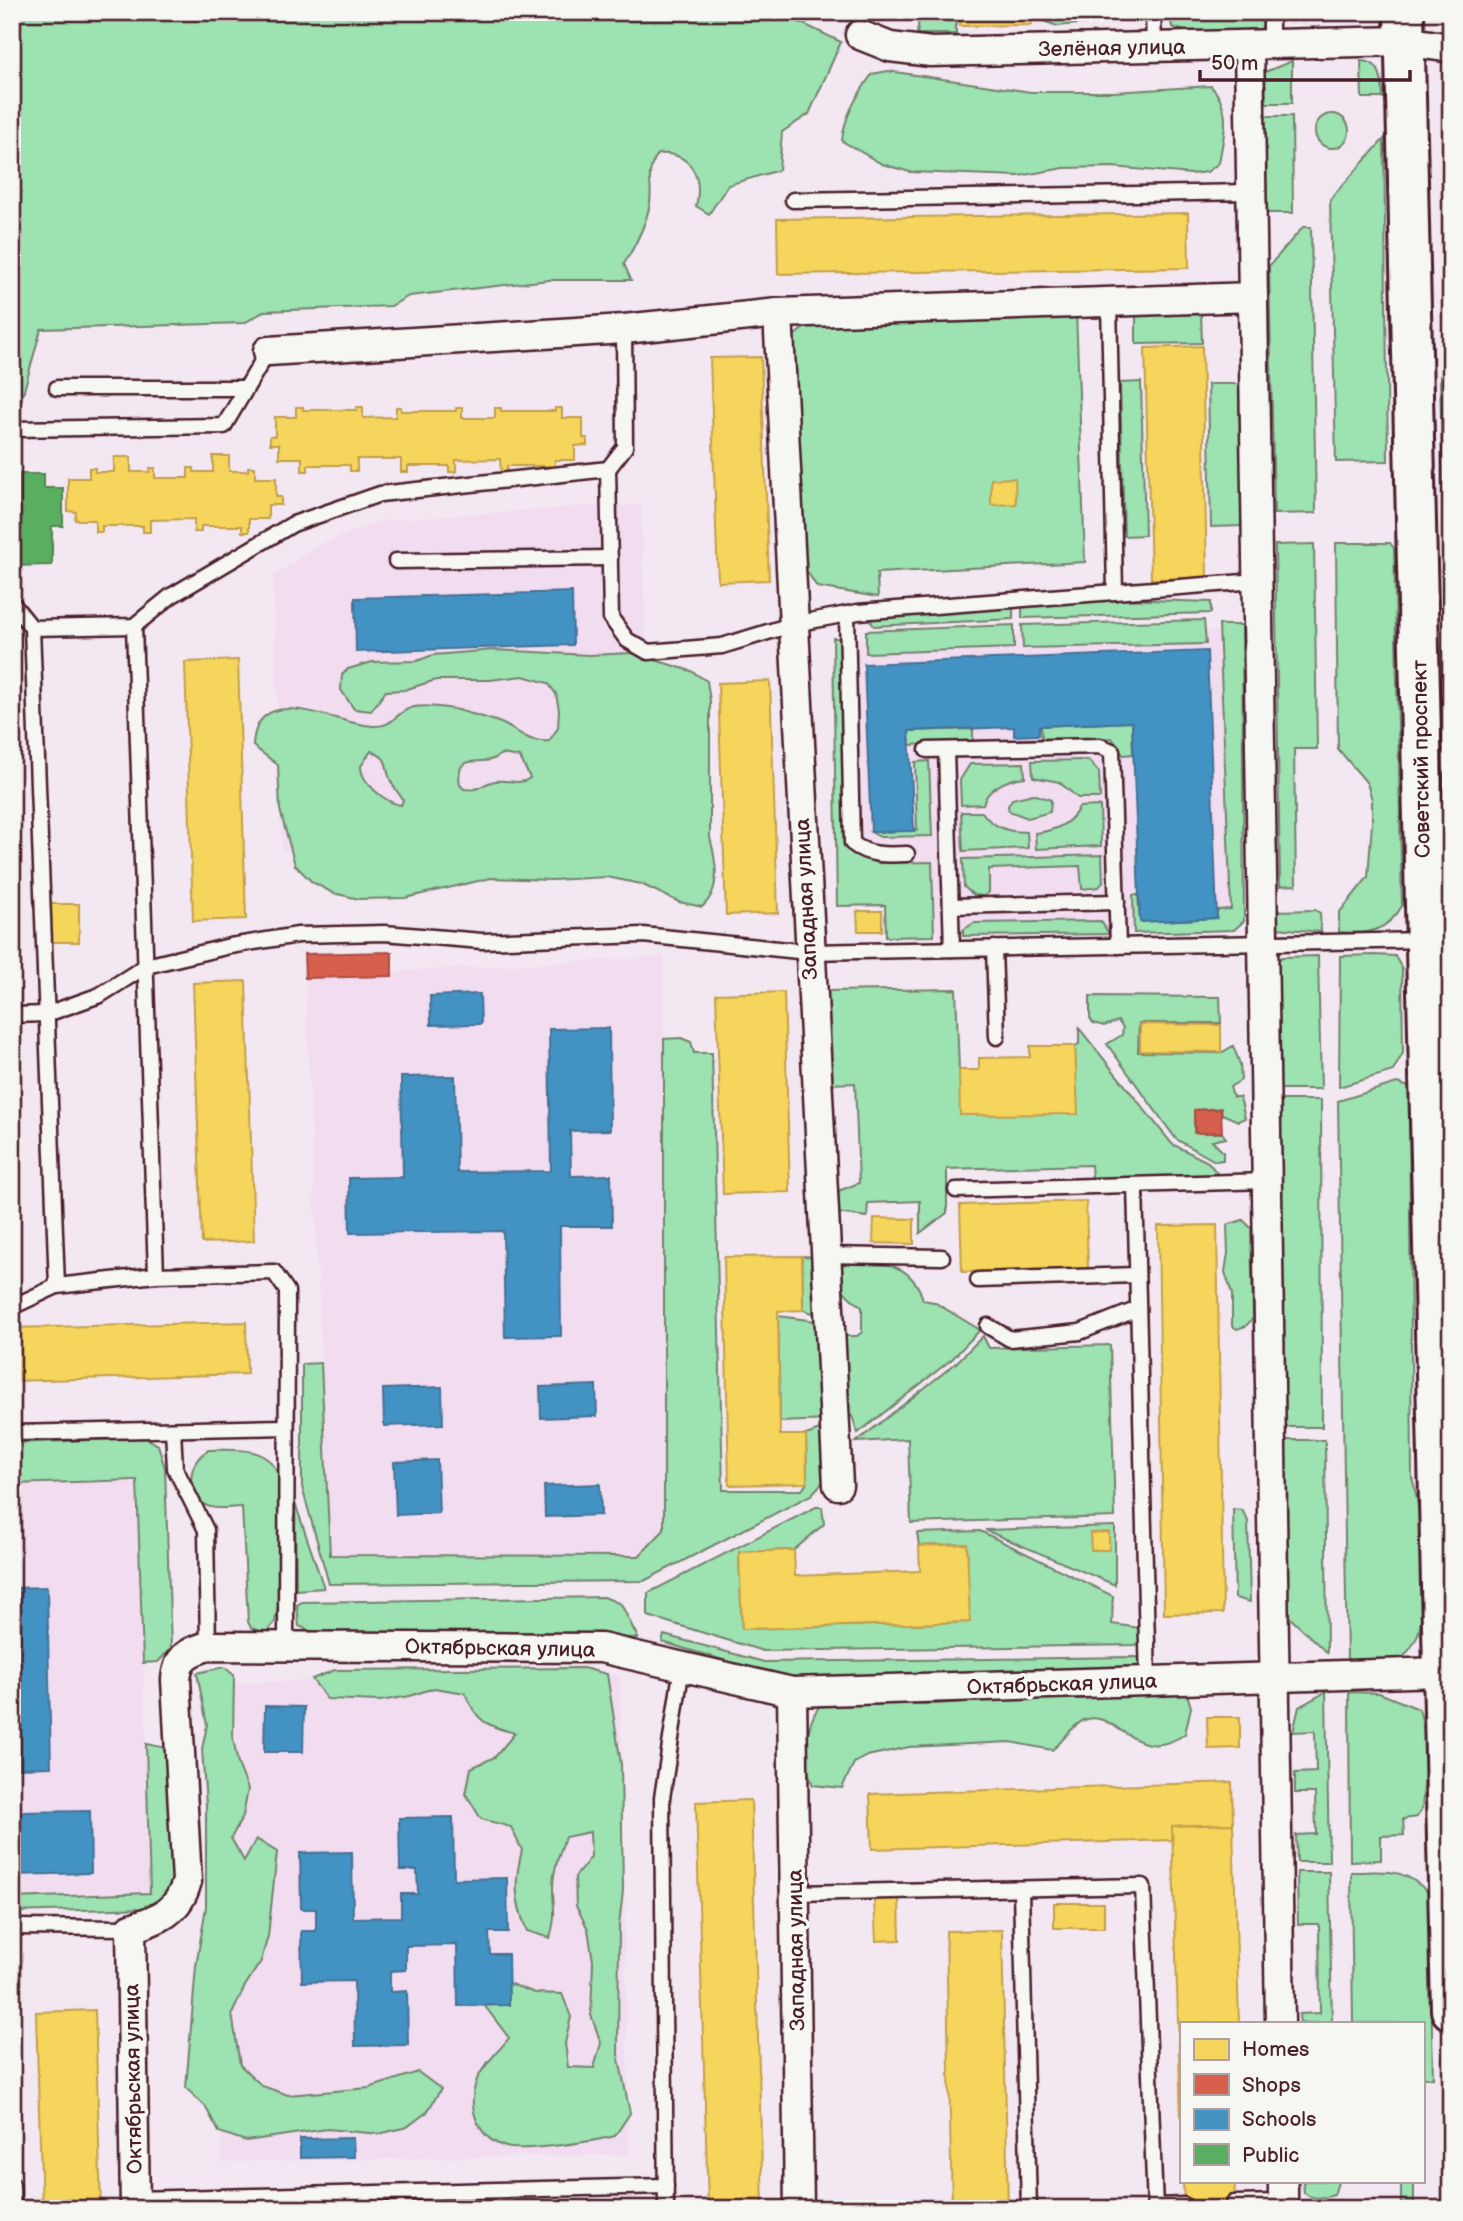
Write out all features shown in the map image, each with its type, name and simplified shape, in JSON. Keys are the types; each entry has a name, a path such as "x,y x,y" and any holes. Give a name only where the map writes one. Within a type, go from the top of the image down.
{"main road":[{"name":"Советский проспект","path":"1404,27 1425,940 1439,1025 1444,1443 1443,1672 1448,1789 1451,2010"}],"street":[{"name":"Зелёная улица","path":"860,35 890,47 931,52 1260,45 1404,27 1451,48"},
{"path":"1260,45 1251,192 1280,2022"},
{"path":"268,351 624,329 778,313 1253,297"},
{"name":"Западная улица","path":"778,313 808,952 838,1485"},
{"name":"Октябрьская улица","path":"135,2204 131,1928 158,1920 177,1907 187,1881 176,1681 177,1664 186,1653 208,1646 601,1648 792,1692 1443,1672"},
{"name":"Западная улица","path":"792,1692 799,2209"}],"lane":[{"path":"1153,12 1154,47"},
{"path":"1260,45 1271,12"},
{"path":"793,200 1251,192"},
{"path":"1109,302 1115,592"},
{"path":"624,329 625,447 608,469 611,618 627,640 648,652 722,646 794,624 847,614 1257,581"},
{"path":"12,429 224,426 268,351"},
{"path":"57,388 246,388"},
{"path":"32,628 134,626 171,596 293,524 380,494 608,469"},
{"path":"396,561 610,558"},
{"path":"12,603 32,628 57,1286"},
{"path":"847,614 852,843 861,850 883,855 907,854"},
{"path":"134,626 156,1275"},
{"path":"927,750 1100,746 1112,751 1118,946"},
{"path":"946,750 952,949"},
{"path":"951,906 1117,902"},
{"path":"12,1015 47,1014 100,995 146,966 230,946 298,935 384,933 482,942 643,935 808,952 1425,940"},
{"path":"994,948 997,1037"},
{"path":"957,1190 1267,1181"},
{"path":"1135,1185 1149,1682"},
{"path":"825,1255 942,1257"},
{"path":"12,1307 57,1286 156,1275 274,1272 287,1291 286,1646"},
{"path":"978,1280 1137,1275"},
{"path":"988,1326 1010,1339 1080,1332 1138,1309"},
{"path":"12,1433 286,1427"},
{"path":"173,1430 175,1468 206,1530 208,1646"},
{"path":"666,2209 662,1798 682,1666"},
{"path":"795,1893 1143,1886 1155,2207 1184,2205"},
{"path":"1021,1890 1029,2209"},
{"path":"12,1927 131,1928"},
{"path":"12,2185 13,2209"},
{"path":"135,2204 666,2186"},
{"path":"1234,2203 1283,2197"}],"shaded area":[{"path":"641,505 652,841 282,850 273,576 321,544 381,521"},
{"path":"1229,632 1234,930 886,937 885,905 837,906 833,638"},
{"path":"664,957 664,1530 639,1556 330,1555 305,978 392,976 392,972"},
{"path":"137,1480 151,1893 12,1898 12,1484"},
{"path":"620,1675 629,2154 222,2162 212,1683"}],"green space":[{"path":"12,12 779,12 841,42 809,114 782,132 779,170 728,185 709,214 696,206 698,185 692,168 679,157 658,154 650,172 651,195 646,218 624,264 631,280 549,280 409,296 391,306 265,311 244,323 41,329 16,419 12,419"},
{"path":"920,12 956,12 956,34 917,34"},
{"path":"1038,12 1099,12 1099,22 1057,26 1038,19"},
{"path":"1169,12 1181,12 1182,17 1248,16 1249,12 1264,12 1261,33 1203,36 1172,27"},
{"path":"1292,61 1292,103 1266,103 1265,72"},
{"path":"1361,61 1373,64 1380,73 1383,98 1362,98"},
{"path":"888,71 1031,92 1114,92 1211,86 1225,113 1219,163 1207,172 1191,174 1112,167 1064,168 1019,176 910,172 882,164 842,141 849,114 872,74"},
{"path":"1332,114 1344,119 1349,131 1344,143 1332,148 1320,143 1315,131 1320,119"},
{"path":"1265,116 1292,116 1293,213 1267,213"},
{"path":"1384,139 1388,461 1336,462 1330,199"},
{"path":"1303,227 1311,227 1316,513 1274,514 1269,266"},
{"path":"1076,310 1085,562 877,573 878,597 817,587 799,559 788,341 812,321"},
{"path":"1201,314 1202,343 1136,344 1136,315"},
{"path":"1440,376 1448,376 1451,382 1451,795"},
{"path":"1141,382 1145,535 1124,536 1120,383"},
{"path":"1208,384 1239,384 1242,526 1211,527"},
{"path":"1336,543 1390,543 1394,548 1402,906 1383,926 1359,933 1339,932 1339,913 1368,877 1372,800 1367,783 1338,749"},
{"path":"1314,544 1317,749 1294,749 1296,885 1280,886 1275,545"},
{"path":"1119,599 1211,602 1211,613 1022,618 1022,605"},
{"path":"1013,606 1013,619 874,626 871,622 873,617"},
{"path":"1204,620 1206,644 1023,648 1022,625"},
{"path":"1014,625 1014,648 866,653 866,631"},
{"path":"1219,625 1242,625 1244,921 1234,930 1134,933 1133,895 1138,895 1140,922 1217,918 1217,910 1231,909"},
{"path":"833,638 841,638 852,851 879,863 932,862 934,936 886,937 885,905 837,906"},
{"path":"494,650 589,655 632,653 691,671 707,681 710,701 710,837 716,874 713,892 702,907 679,902 641,884 607,877 552,880 491,878 405,898 359,899 333,893 312,882 295,865 280,810 278,765 253,746 258,725 268,713 283,709 302,710 360,724 381,726 408,709 428,706 453,709 490,719 536,740 549,741 558,728 556,694 548,683 523,676 490,680 436,680 404,690 386,691 371,711 354,709 341,690 342,675 348,669 372,662 417,661 433,655","holes":["371,751 381,756 385,762 391,782 403,800 401,805 381,796 365,779 361,766","501,754 520,757 530,778 521,782 496,781 473,789 464,789 460,785 459,773 466,763 487,761"]},
{"path":"1132,722 1133,754 1123,755 1112,738 1042,740 1041,726"},
{"path":"973,729 973,742 910,745 909,731"},
{"path":"1088,760 1099,772 1100,798 1078,798 1059,782 1033,777 1032,761"},
{"path":"929,761 932,836 880,837 871,832 917,830 915,762"},
{"path":"1024,763 1025,777 1000,785 989,793 983,804 961,805 960,780 970,764"},
{"path":"1033,794 1051,800 1050,812 1028,818 1009,811 1008,806 1012,799"},
{"path":"1100,806 1101,846 1036,849 1035,833 1061,826 1079,807"},
{"path":"961,812 982,812 991,822 1002,828 1027,832 1028,848 963,851"},
{"path":"1102,855 1103,882 1099,887 1082,889 1080,866 989,869 989,892 984,896 974,895 964,887 963,859"},
{"path":"1315,910 1320,913 1321,932 1277,928 1274,911"},
{"path":"1101,921 1109,934 963,936 963,930 974,923"},
{"path":"1318,956 1321,1089 1275,1089 1274,964 1282,957"},
{"path":"1340,956 1395,956 1402,969 1403,1053 1393,1071 1339,1087"},
{"path":"956,989 959,1070 1077,1114 1075,1046 1079,1044 1079,1028 1172,1144 1208,1162 1221,1178 1092,1179 1091,1165 947,1169 947,1213 920,1233 920,1201 868,1203 867,1217 837,1213 833,1193 859,1183 855,1083 828,1084 826,991"},
{"path":"1090,996 1220,997 1221,1023 1139,1023 1138,1052 1221,1053 1233,1046 1240,1064 1241,1080 1230,1087 1233,1097 1240,1097 1245,1118 1238,1121 1222,1114 1221,1108 1194,1110 1194,1133 1222,1133 1226,1138 1212,1141 1223,1152 1223,1160 1215,1161 1176,1139 1107,1044 1122,1035 1123,1028 1118,1021 1104,1026 1093,1023 1090,1018"},
{"path":"681,1038 691,1042 694,1053 712,1053 723,1490 802,1490 807,1483 806,1435 828,1427 825,1480 811,1495 644,1581 329,1584 302,1487 302,1364 321,1363 330,1555 639,1556 664,1530 664,1039"},
{"path":"1397,1083 1409,1087 1412,1478 1421,1534 1422,1605 1417,1637 1401,1660 1364,1664 1347,1661 1338,1101"},
{"path":"1275,1100 1321,1100 1322,1427 1283,1427"},
{"path":"1243,1220 1251,1228 1253,1318 1246,1326 1237,1329 1232,1326 1232,1294 1225,1272 1228,1253 1227,1225"},
{"path":"802,1256 816,1257 823,1316 803,1310"},
{"path":"847,1259 894,1266 912,1278 923,1300 934,1302 980,1330 952,1359 858,1433 852,1416 847,1414 839,1336 857,1336 862,1332 862,1307 844,1292 839,1280 841,1267"},
{"path":"778,1316 823,1322 828,1420 780,1422"},
{"path":"983,1336 989,1348 1110,1345 1115,1517 911,1523 908,1439 856,1442 956,1363"},
{"path":"146,1438 158,1445 165,1468 171,1648 158,1662 143,1663 137,1480 12,1484 12,1443"},
{"path":"1283,1440 1325,1440 1327,1653 1286,1614"},
{"path":"209,1450 239,1450 258,1454 273,1465 278,1474 278,1606 275,1622 266,1633 251,1628 248,1622 242,1507 208,1506 194,1491 193,1468"},
{"path":"295,1503 324,1588 296,1590"},
{"path":"816,1507 822,1507 824,1524 794,1550 739,1552 742,1629 969,1622 967,1544 919,1546 917,1533 980,1531 1113,1596 1112,1624 1139,1628 1142,1637 1136,1645 763,1651 648,1616 648,1593"},
{"path":"1233,1509 1242,1510 1248,1521 1250,1602 1235,1598"},
{"path":"1115,1526 1115,1585 985,1530"},
{"path":"604,1597 621,1604 638,1638 310,1631 299,1626 297,1605 302,1602"},
{"path":"664,1635 764,1662 1135,1657 1139,1658 1142,1665 1140,1668 791,1680 662,1642"},
{"path":"224,1667 234,1675 233,1738 238,1764 248,1789 243,1816 231,1838 244,1861 256,1839 277,1852 268,1936 261,1961 232,2014 240,2065 262,2086 288,2095 369,2088 418,2072 441,2089 427,2112 407,2127 379,2134 327,2129 246,2141 219,2132 205,2106 186,2088 196,1966 206,1907 206,1805 202,1749 207,1725 197,1673"},
{"path":"583,1668 607,1674 621,1764 623,1891 619,1925 618,2054 630,2113 615,2136 543,2147 506,2147 488,2137 474,2112 476,2082 486,2064 509,2038 475,1993 503,1981 535,1993 562,1994 571,2017 565,2043 568,2067 594,2068 601,2043 591,2015 593,1961 588,1929 576,1906 575,1877 591,1857 590,1832 565,1837 554,1874 554,1917 550,1938 527,1931 517,1891 522,1850 511,1827 481,1819 466,1794 471,1768 495,1757 515,1733 483,1721 465,1693 434,1688 410,1696 380,1701 327,1699 312,1679 335,1670"},
{"path":"1171,1688 1187,1694 1191,1707 1185,1734 1168,1743 1140,1741 1106,1721 1095,1718 1079,1723 1052,1750 1010,1742 909,1747 867,1756 854,1763 842,1788 813,1785 807,1766 808,1733 820,1705 850,1702 937,1704 1025,1697 1082,1699"},
{"path":"1326,1692 1329,1862 1297,1862 1296,1835 1316,1834 1315,1793 1295,1793 1295,1773 1316,1772 1315,1731 1293,1732 1299,1707"},
{"path":"1349,1692 1379,1693 1419,1709 1428,1742 1422,1808 1417,1817 1403,1819 1404,1835 1381,1836 1381,1860 1350,1861"},
{"path":"146,1744 167,1748 175,1889 170,1898 148,1908 12,1912 12,1898 150,1893"},
{"path":"1297,1872 1329,1872 1332,2022 1300,2022 1299,2014 1320,2013 1319,1924 1298,1924"},
{"path":"1351,1872 1402,1874 1429,1893 1433,2078 1424,2078 1424,2022 1353,2022"},
{"path":"1303,2182 1338,2182 1334,2195 1318,2198 1304,2193"},
{"path":"1401,2182 1414,2182 1414,2209 1317,2209 1326,2206 1401,2206"}],"building: Homes":[{"path":"960,12 1031,12 1031,25 960,26"},
{"path":"1181,12 1249,12 1249,16 1181,17"},
{"path":"1188,213 1189,268 778,274 777,219"},
{"path":"1202,346 1207,578 1151,579 1145,348"},
{"path":"761,357 769,580 718,582 710,358"},
{"path":"296,407 303,407 303,410 357,410 357,407 363,407 363,418 396,417 396,407 401,407 401,411 456,411 456,408 462,408 462,418 495,418 495,408 501,408 501,411 555,411 555,408 562,408 562,418 583,418 583,438 587,438 587,445 575,446 575,460 555,460 555,472 549,472 549,466 507,466 507,472 501,472 500,459 456,460 456,472 449,472 449,466 408,466 408,472 401,472 401,459 357,459 357,471 350,471 350,465 308,465 308,471 302,471 302,458 279,458 279,444 270,444 270,436 275,436 275,417 296,417"},
{"path":"213,456 229,456 229,471 248,471 248,467 255,467 255,478 276,478 276,497 281,497 281,505 268,505 268,519 249,519 249,532 242,532 242,526 201,526 201,532 194,532 194,519 150,520 150,532 143,532 143,526 102,526 102,532 95,532 95,520 75,520 76,512 68,511 68,478 89,478 89,468 95,468 95,472 114,472 114,457 131,457 131,472 150,472 150,468 155,468 155,478 188,478 188,468 194,468 194,472 213,472"},
{"path":"1015,478 1016,504 991,505 991,479"},
{"path":"238,660 246,919 193,921 185,662"},
{"path":"770,681 778,913 726,915 718,683"},
{"path":"48,904 79,904 79,942 48,942"},
{"path":"857,911 882,911 882,931 858,931"},
{"path":"246,981 254,1241 202,1243 193,983"},
{"path":"784,992 790,1192 723,1194 716,994"},
{"path":"1140,1024 1221,1025 1221,1052 1140,1051"},
{"path":"1030,1046 1075,1046 1078,1114 960,1115 959,1070 979,1070 979,1058 1030,1057"},
{"path":"1086,1201 1088,1269 962,1272 960,1205"},
{"path":"874,1218 914,1219 914,1244 873,1243"},
{"path":"1217,1225 1223,1613 1164,1614 1158,1226"},
{"path":"802,1256 803,1310 778,1311 780,1435 806,1435 807,1483 729,1485 724,1257"},
{"path":"246,1322 247,1374 12,1381 12,1328"},
{"path":"1109,1532 1109,1550 1091,1550 1090,1533"},
{"path":"967,1544 970,1622 742,1629 739,1552 794,1550 795,1576 920,1571 919,1546"},
{"path":"1207,1717 1240,1717 1240,1748 1208,1749"},
{"path":"1232,1782 1233,1824 1172,1826 1173,1840 872,1849 870,1794"},
{"path":"751,1800 763,2205 708,2207 696,1802"},
{"path":"1233,1824 1239,2022 1180,2022 1180,2085 1172,1826"},
{"path":"899,1898 900,1940 876,1941 874,1899"},
{"path":"1054,1903 1104,1903 1104,1928 1054,1928"},
{"path":"1002,1930 1008,2209 952,2209 946,1931"},
{"path":"95,2010 101,2209 42,2209 36,2012"},
{"path":"1183,2182 1235,2182 1234,2207 1242,2209 1184,2209"}],"building: Shops":[{"path":"392,952 392,976 305,978 304,954"},
{"path":"1221,1109 1222,1132 1195,1133 1194,1110"}],"building: Schools":[{"path":"572,592 573,645 356,652 355,598"},
{"path":"1207,651 1217,918 1140,922 1132,722 1039,726 1039,735 1014,736 1014,727 909,731 914,831 871,832 864,664"},
{"path":"480,994 481,1024 431,1025 430,996"},
{"path":"609,1028 610,1130 570,1131 571,1176 611,1175 612,1226 560,1226 561,1336 505,1337 503,1231 350,1233 349,1178 403,1177 401,1077 455,1076 457,1172 551,1171 549,1029"},
{"path":"596,1385 597,1416 541,1418 540,1387"},
{"path":"442,1387 443,1424 384,1426 383,1389"},
{"path":"437,1460 439,1513 396,1515 394,1462"},
{"path":"600,1484 601,1515 545,1517 544,1486"},
{"path":"47,1587 51,1767 17,1768 18,1812 90,1811 91,1873 12,1875 12,1588"},
{"path":"265,1706 304,1707 303,1752 264,1752"},
{"path":"453,1817 454,1879 507,1878 508,1932 489,1932 490,1954 508,1954 509,2005 458,2006 457,1945 406,1946 406,1970 390,1971 390,1992 407,1991 408,2045 355,2046 354,1981 302,1982 301,1931 316,1931 316,1909 301,1909 300,1853 352,1852 353,1918 401,1917 401,1894 418,1894 417,1870 400,1870 399,1818"},
{"path":"353,2138 354,2157 300,2158 300,2139"}],"building: Public":[{"path":"12,474 44,474 44,488 63,488 63,526 52,526 52,565 12,566"}]}
